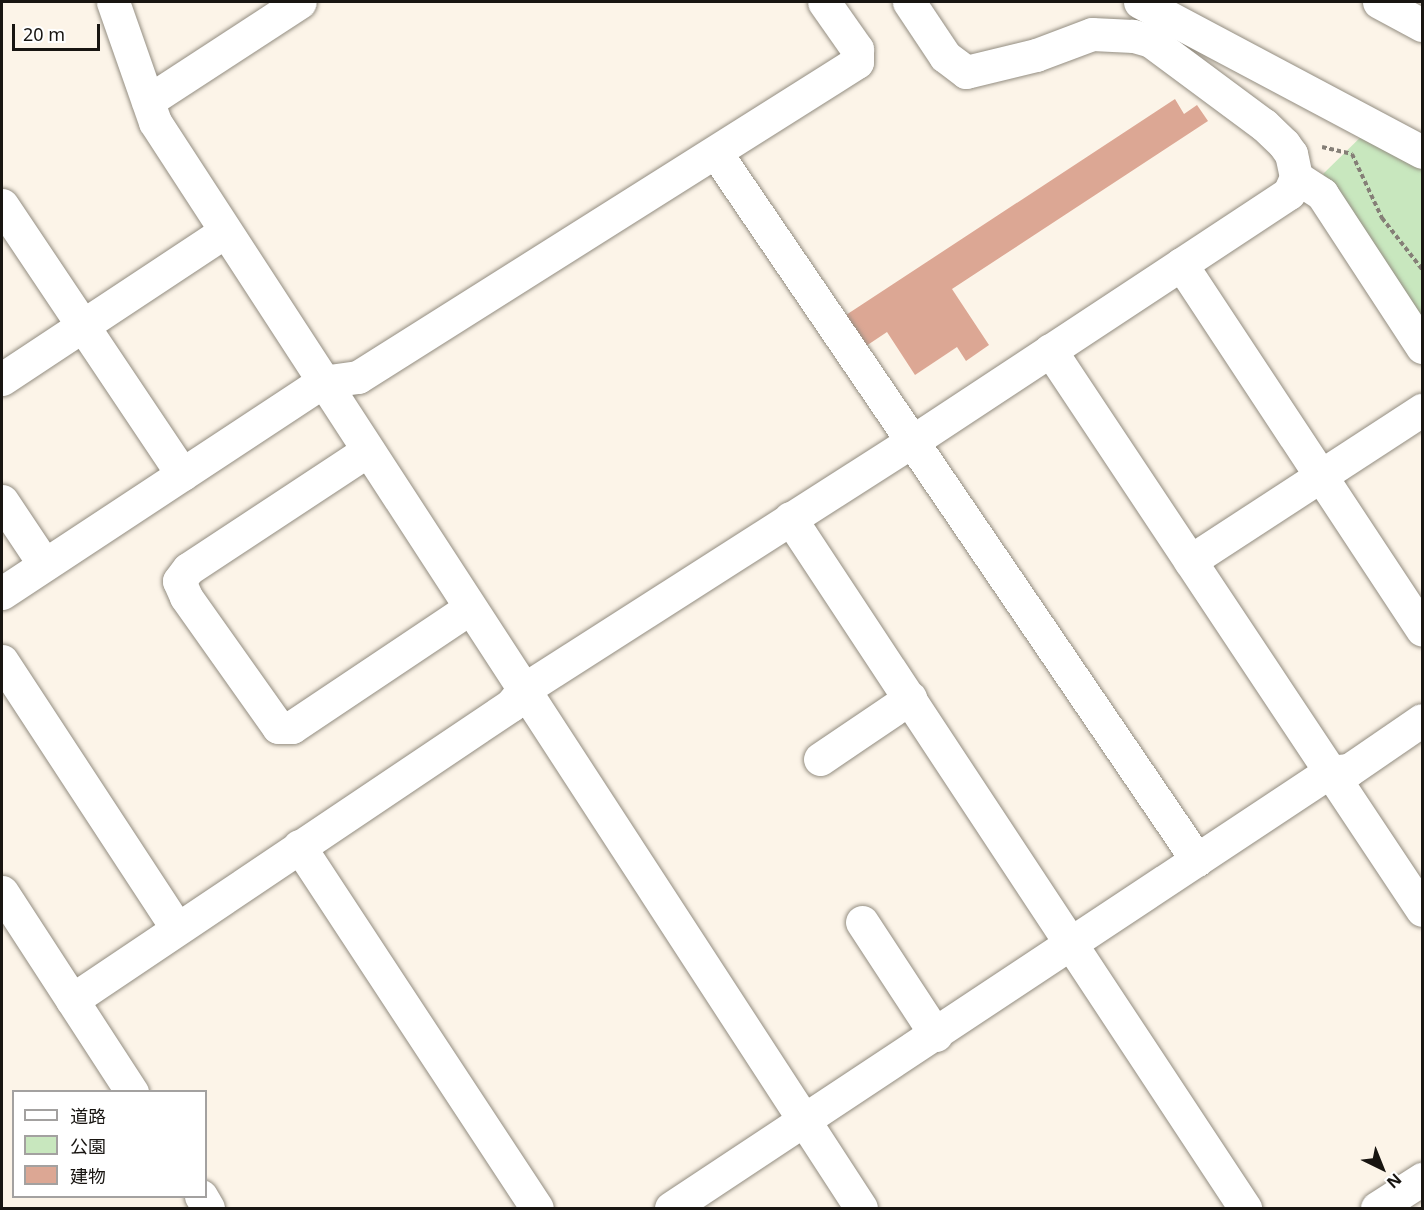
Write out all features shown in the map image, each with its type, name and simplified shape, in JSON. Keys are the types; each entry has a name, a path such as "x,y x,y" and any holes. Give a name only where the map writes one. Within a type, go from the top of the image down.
{"street":[{"path":"113,2 154,122 861,1209"},
{"path":"148,101 300,2"},
{"path":"2,593 322,382 358,377 857,62 857,49 824,2"},
{"path":"909,2 945,56 966,72 1036,55 1092,34 1133,36 1151,41 1264,125 1294,165 1322,194 1422,347"},
{"path":"1140,2 1422,152"},
{"path":"1379,2 1422,25"},
{"path":"716,153 1197,860"},
{"path":"72,1000 511,705 523,690 913,441 1290,193 1294,165"},
{"path":"2,205 182,474"},
{"path":"2,379 224,232"},
{"path":"1181,264 1422,630"},
{"path":"1050,350 1190,561 1339,771 1422,910"},
{"path":"1190,561 1422,410"},
{"path":"367,451 188,569 179,581 186,597 278,727 292,727 470,608"},
{"path":"2,501 44,564"},
{"path":"790,518 1073,944 1245,1209"},
{"path":"2,661 177,928"},
{"path":"820,759 910,698"},
{"path":"671,1209 1197,860 1422,720"},
{"path":"299,846 537,1209"},
{"path":"2,892 131,1090"},
{"path":"862,922 936,1035"},
{"path":"1377,1209 1422,1179"}],"path":[{"path":"1294,165 1309,144 1352,154 1382,218 1422,269"}],"green space":[{"path":"1373,125 1422,152 1422,343 1323,174"}],"building":[{"path":"1175,99 1184,114 1197,105 1208,121 952,289 989,345 966,361 957,347 915,375 887,332 866,346 846,315"}]}
